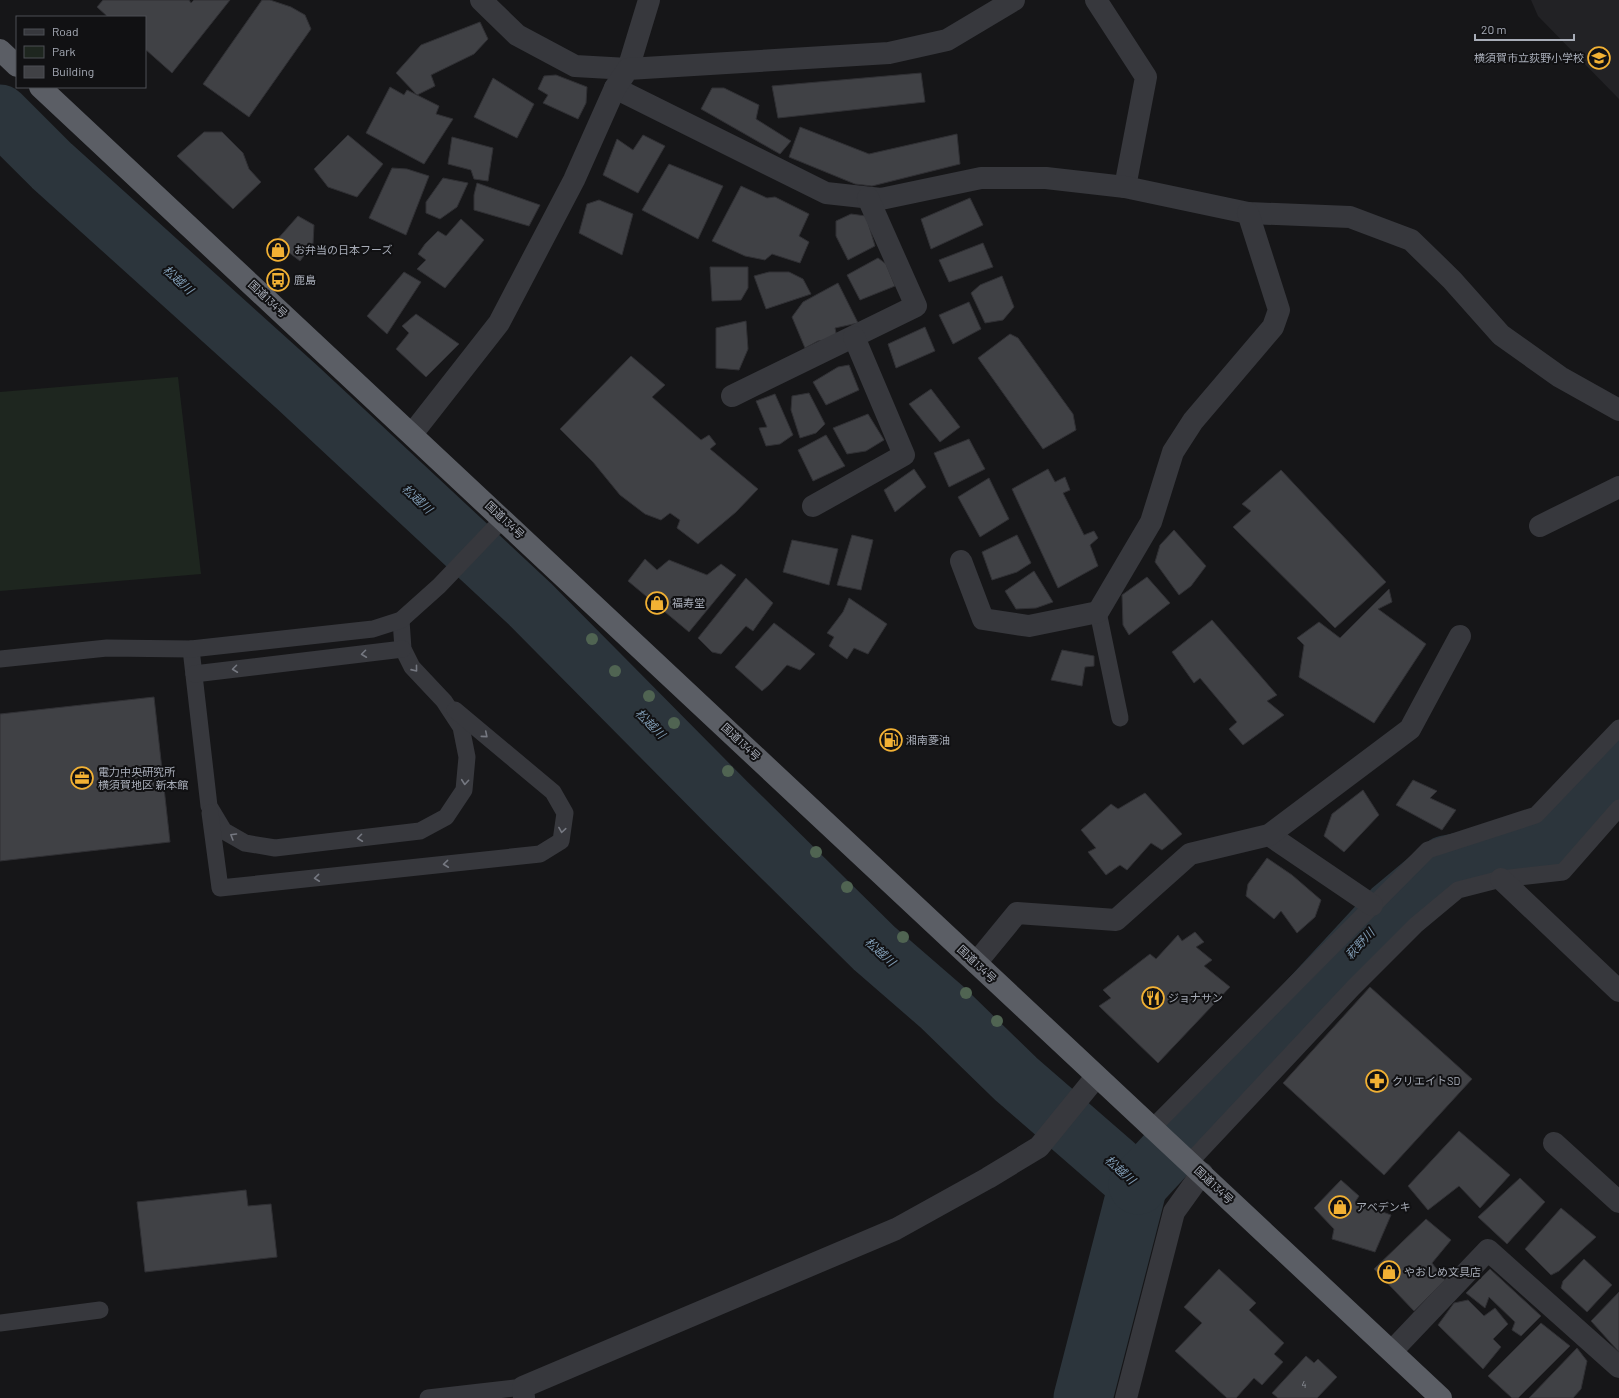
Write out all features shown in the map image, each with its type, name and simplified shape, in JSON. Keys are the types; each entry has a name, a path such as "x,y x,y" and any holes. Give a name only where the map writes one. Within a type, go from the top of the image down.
{"highway":[{"path":"0,50 16,65"},
{"name":"国道134号","path":"41,88 412,434 497,526 976,962 1096,1077 1193,1165 1441,1398"}],"street":[{"path":"481,0 517,35 575,66 628,69 889,53 947,40 1014,0"},
{"path":"412,434 499,323 574,180 616,88 628,69 650,0"},
{"path":"1096,0 1146,77 1125,187"},
{"path":"616,88 826,193 881,200 981,178 1046,178 1125,187 1248,213 1350,217 1411,240 1452,280 1501,335 1560,377 1619,410"},
{"path":"732,396 916,306 868,198"},
{"path":"961,561 983,619 1029,626 1098,612 1151,522 1173,452 1193,421 1273,327 1279,310 1248,213"},
{"path":"813,506 904,455 854,337"},
{"path":"1540,526 1619,487"},
{"path":"976,962 1016,913 1116,920 1190,854 1270,835 1410,729 1460,636"},
{"path":"1270,835 1372,905"},
{"path":"1501,879 1619,990"},
{"path":"523,1392 896,1229 988,1178 1039,1147 1096,1077"},
{"path":"1554,1143 1619,1202"},
{"path":"1126,1398 1174,1212 1193,1165"},
{"path":"1392,1351 1488,1250 1619,1367"}],"lane":[{"path":"0,659 107,648 190,649 373,629 401,620 439,586 497,526"},
{"path":"1098,612 1120,718"},
{"path":"190,649 220,888 540,854 560,841 565,813 553,792 444,701 412,667 403,649 401,620"},
{"path":"194,674 403,649"},
{"path":"209,806 224,831 246,844 275,848 420,831 446,817 464,790 467,757 461,727 444,701"},
{"path":"1155,1130 1372,905 1428,850 1536,815 1619,728"},
{"path":"1193,1165 1353,988 1416,925 1458,890 1501,879 1563,872 1619,808"},
{"path":"0,1323 100,1310"},
{"path":"428,1398 523,1392"}],"shaded area":[{"name":"横須賀市立荻野小学校","path":"1531,0 1619,0 1619,99 1538,16"}],"green space":[{"path":"178,377 201,574 0,591 0,392"}],"building":[{"path":"103,0 189,0 191,3 194,0 230,0 172,73 146,50 146,16 107,16 97,7"},
{"path":"262,0 270,0 291,7 305,15 311,29 249,117 203,84"},
{"path":"480,22 488,39 474,54 431,75 435,86 417,95 396,73 421,45"},
{"path":"921,73 925,102 778,118 772,86"},
{"path":"556,75 587,87 586,103 578,119 543,103 548,95 538,89 544,76"},
{"path":"493,78 534,104 517,138 474,117"},
{"path":"390,87 404,95 407,90 439,106 436,114 453,119 424,164 366,133"},
{"path":"712,88 724,88 759,105 756,119 791,141 780,154 701,109"},
{"path":"800,127 869,154 957,134 960,164 872,186 855,184 789,157"},
{"path":"204,132 222,132 243,153 249,169 261,182 233,209 177,156"},
{"path":"348,135 383,164 357,197 328,187 314,169"},
{"path":"643,135 665,146 638,193 603,175 617,139 633,150"},
{"path":"452,137 493,148 488,181 474,179 471,170 448,164"},
{"path":"669,164 723,186 698,239 642,210"},
{"path":"392,168 407,169 429,176 406,235 369,218"},
{"path":"443,178 468,183 457,207 440,219 426,213 426,202"},
{"path":"477,183 540,205 529,226 474,210 474,195"},
{"path":"741,186 767,198 775,197 809,214 799,236 809,242 800,263 772,254 765,260 745,256 712,241"},
{"path":"970,198 983,225 931,249 921,219"},
{"path":"599,200 633,214 622,255 579,233 587,204"},
{"path":"851,214 866,216 875,246 848,260 836,236 836,221"},
{"path":"298,216 314,225 313,244 300,261 275,242"},
{"path":"461,219 484,240 445,288 417,269 426,260 418,254 425,244 438,231 446,236"},
{"path":"983,243 993,267 949,282 939,260"},
{"path":"878,258 886,264 895,286 860,300 847,275"},
{"path":"710,267 748,267 748,288 741,300 712,301"},
{"path":"404,272 421,282 387,334 367,316"},
{"path":"769,272 789,272 803,279 811,294 766,309 754,276"},
{"path":"1002,276 1014,307 1003,320 985,323 971,293 980,285"},
{"path":"838,283 858,323 835,328 837,338 818,341 805,348 792,317 803,302"},
{"path":"969,302 981,329 953,344 939,315"},
{"path":"416,314 459,344 426,377 396,349 409,333 402,326"},
{"path":"746,321 748,349 739,370 716,368 716,328"},
{"path":"925,327 935,351 896,368 888,344"},
{"path":"1010,334 1018,338 1073,414 1076,430 1043,449 978,358"},
{"path":"631,356 665,385 652,397 701,440 709,435 716,444 710,449 758,489 736,512 698,544 677,528 680,520 670,513 661,520 645,514 620,495 593,462 560,429"},
{"path":"849,365 859,390 826,405 813,382 838,367"},
{"path":"931,389 960,427 940,442 909,404"},
{"path":"809,393 825,424 816,433 800,438 791,410 792,396"},
{"path":"775,394 793,435 780,444 766,446 759,428 767,427 756,401"},
{"path":"868,414 884,440 866,451 847,454 833,428"},
{"path":"826,435 845,466 813,481 798,450"},
{"path":"969,439 985,469 949,487 934,453"},
{"path":"914,469 926,487 895,512 884,490"},
{"path":"1048,469 1055,482 1065,477 1070,490 1063,493 1084,535 1094,531 1098,538 1090,545 1098,566 1058,588 1012,489"},
{"path":"1281,470 1386,582 1335,628 1233,527 1251,511 1242,504"},
{"path":"989,478 1009,519 980,537 958,497"},
{"path":"1174,530 1206,566 1191,586 1179,595 1155,562 1160,545"},
{"path":"852,535 873,540 861,590 837,585"},
{"path":"1017,535 1031,563 1017,572 992,580 982,552"},
{"path":"792,540 838,549 829,585 783,572"},
{"path":"645,559 657,570 669,560 707,575 721,564 736,575 689,632 628,581"},
{"path":"1034,571 1053,602 1036,608 1016,609 1005,591"},
{"path":"1147,577 1170,603 1129,635 1123,625 1122,595"},
{"path":"746,578 773,603 753,631 746,626 721,654 712,652 698,638"},
{"path":"1389,589 1392,602 1378,609 1426,644 1374,723 1299,677 1304,645 1297,638 1319,622 1340,638"},
{"path":"849,598 887,624 868,654 854,648 847,659 829,646 834,637 827,633 843,612"},
{"path":"1212,620 1277,695 1267,701 1284,715 1243,745 1229,729 1237,722 1200,678 1194,683 1172,652"},
{"path":"774,623 815,654 800,670 787,665 762,691 735,667"},
{"path":"1062,650 1094,656 1094,666 1085,667 1082,686 1051,680"},
{"name":"電力中央研究所 横須賀地区 新本館","path":"154,697 170,842 0,861 0,714"},
{"path":"1413,780 1437,791 1430,798 1456,810 1442,830 1396,805"},
{"path":"1363,790 1379,815 1344,852 1324,836 1332,814"},
{"path":"1145,793 1182,834 1162,850 1151,843 1127,870 1120,865 1106,875 1088,852 1096,848 1081,830 1111,804 1118,809"},
{"path":"1267,858 1292,875 1321,900 1315,917 1297,933 1281,911 1274,919 1246,896 1248,884"},
{"path":"1195,932 1204,942 1196,947 1212,960 1204,966 1230,987 1158,1063 1099,1006 1111,998 1103,990 1150,954 1156,959 1178,935 1182,941"},
{"name":"クリエイトSD","path":"1370,987 1472,1079 1384,1175 1283,1083"},
{"path":"1459,1131 1510,1175 1480,1208 1459,1186 1428,1210 1408,1186"},
{"path":"1520,1178 1545,1202 1507,1244 1478,1217"},
{"path":"1341,1180 1359,1196 1355,1202 1391,1215 1375,1252 1332,1239 1334,1229 1314,1208"},
{"path":"246,1190 248,1206 271,1204 277,1257 145,1272 137,1202"},
{"path":"1561,1208 1596,1237 1559,1271 1551,1275 1525,1249"},
{"path":"1426,1219 1451,1240 1432,1263 1445,1280 1414,1311 1374,1269"},
{"path":"1584,1259 1612,1285 1587,1312 1561,1288 1563,1281"},
{"path":"1219,1269 1256,1303 1249,1310 1284,1343 1274,1354 1283,1362 1262,1385 1254,1378 1236,1398 1227,1398 1175,1351 1202,1323 1184,1307"},
{"path":"1490,1269 1541,1316 1521,1336 1512,1330 1515,1322 1489,1297 1485,1308 1466,1293"},
{"path":"1619,1292 1619,1352 1591,1321"},
{"path":"1468,1300 1484,1316 1495,1308 1508,1324 1493,1339 1501,1347 1483,1369 1438,1325 1454,1303"},
{"path":"1541,1323 1570,1346 1518,1398 1512,1398 1488,1376"},
{"path":"1577,1348 1587,1361 1581,1389 1573,1398 1529,1398"},
{"path":"1306,1356 1314,1363 1318,1359 1337,1377 1317,1398 1278,1398 1272,1393"}],"waterway":[{"name":"松越川","path":"0,114 52,166 297,387 530,604 727,803 874,948 942,1007 1016,1079 1138,1185 1083,1398"},
{"name":"萩野川","path":"1138,1185 1392,910 1446,865 1540,846 1571,816 1602,777 1619,761"}],"place":[{"name":"横須賀市立荻野小学校","path":"1599,58"},
{"name":"お弁当の日本フーズ","path":"278,250"},
{"name":"鹿島","path":"278,280"},
{"name":"福寿堂","path":"657,603"},
{"name":"湘南菱油","path":"891,740"},
{"name":"電力中央研究所 横須賀地区 新本館","path":"82,778"},
{"name":"ジョナサン","path":"1153,998"},
{"name":"クリエイトSD","path":"1377,1081"},
{"name":"アベデンキ","path":"1340,1207"},
{"name":"やおしめ文具店","path":"1389,1272"}]}
